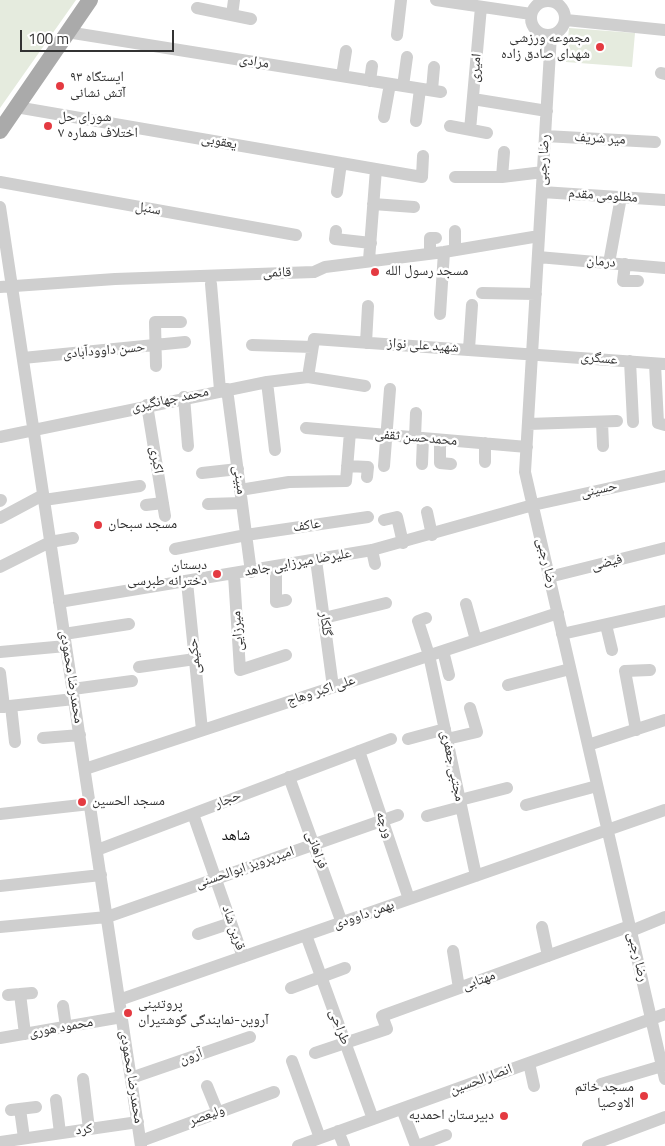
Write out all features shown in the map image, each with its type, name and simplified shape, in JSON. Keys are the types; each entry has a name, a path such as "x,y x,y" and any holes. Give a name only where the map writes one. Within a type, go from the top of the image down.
{"main road":[{"path":"0,131 90,0"}],"street":[{"path":"232,15 234,0"},
{"path":"397,35 401,0"},
{"path":"441,0 531,14"},
{"path":"541,1 563,2 566,20 561,30 551,35 540,34 535,30 531,14 541,1"},
{"name":"امیری","path":"470,130 482,7"},
{"path":"197,8 251,19"},
{"path":"566,20 665,30"},
{"name":"مرادی","path":"67,32 431,90"},
{"name":"رضا رجبی","path":"551,35 525,472 665,1079"},
{"path":"342,76 346,51"},
{"path":"403,86 407,57"},
{"path":"370,80 372,66"},
{"path":"416,120 431,90 434,67"},
{"path":"384,117 390,84"},
{"path":"473,99 547,111"},
{"name":"یعقوبی","path":"16,107 422,178 424,156"},
{"path":"450,126 487,133"},
{"name":"میر شریف","path":"545,136 655,142"},
{"path":"502,177 504,152"},
{"path":"337,192 341,164"},
{"path":"369,260 376,170"},
{"path":"455,177 502,177 543,172"},
{"name":"سنبل","path":"0,182 296,236"},
{"name":"مظلومی مقدم","path":"542,192 665,200"},
{"path":"609,263 621,197"},
{"path":"373,204 414,207"},
{"name":"محمدرضا محمودی","path":"0,207 6,287 23,358 141,1143"},
{"path":"336,231 335,239 371,243"},
{"path":"440,314 449,251 455,231"},
{"name":"قائمی","path":"6,287 115,279 314,272 325,267 449,251 539,236"},
{"path":"430,253 430,238 436,238"},
{"name":"درمان","path":"538,257 665,268"},
{"path":"625,264 623,281 638,281"},
{"name":"مبینی","path":"211,284 223,389 238,469 251,572"},
{"path":"482,293 536,294"},
{"path":"470,349 472,305"},
{"path":"366,343 368,306"},
{"path":"156,366 155,322 181,322"},
{"name":"حسن داوودآبادی","path":"23,358 185,342"},
{"path":"308,377 313,343"},
{"name":"شهید علی نواز","path":"252,345 366,343 532,353"},
{"name":"عسگری","path":"532,353 660,364"},
{"path":"630,361 633,422"},
{"path":"660,364 658,424 665,426"},
{"name":"محمد جهانگیری","path":"0,437 184,397 267,382 308,377 365,386"},
{"path":"267,382 276,450"},
{"path":"384,466 390,389"},
{"path":"184,397 188,446"},
{"name":"اکبری","path":"147,405 165,516"},
{"path":"416,413 422,464"},
{"path":"528,424 617,421"},
{"path":"602,422 603,446"},
{"name":"محمدحسن ثقفی","path":"306,428 527,447"},
{"path":"208,504 288,482 331,489 346,481 350,432"},
{"path":"440,440 440,463 451,464"},
{"path":"484,444 484,462"},
{"path":"347,466 368,467 367,477"},
{"path":"202,473 238,469"},
{"name":"حسینی","path":"532,505 665,476"},
{"path":"0,518 43,498 140,486"},
{"path":"146,505 163,502"},
{"name":"علیرضا میرزایی جاهد","path":"60,602 276,568 372,550 432,535 532,505"},
{"path":"427,512 432,535"},
{"name":"عاکف","path":"175,549 246,535 368,516"},
{"path":"384,520 397,517 403,542"},
{"path":"0,567 50,542 73,538"},
{"name":"فیضی","path":"549,577 665,548"},
{"path":"372,550 375,564"},
{"name":"گلکار","path":"316,560 333,687"},
{"path":"276,568 276,602 286,600"},
{"name":"میرزایی","path":"234,574 240,670 286,655"},
{"name":"حکیمی","path":"187,582 202,730"},
{"path":"324,618 386,603"},
{"path":"466,604 476,640"},
{"path":"562,634 665,611"},
{"name":"علی اکبر وهاج","path":"85,769 558,613"},
{"name":"مجتبی جعفری","path":"426,618 418,621 429,655 476,876"},
{"path":"0,652 65,640 128,624"},
{"path":"606,625 612,650"},
{"path":"443,651 449,675"},
{"path":"139,667 195,659"},
{"path":"508,684 570,669"},
{"path":"636,730 625,671 650,670"},
{"path":"0,674 5,707 18,742 1,744"},
{"path":"5,707 132,681"},
{"path":"408,739 446,734 479,736 470,708"},
{"path":"588,745 665,720"},
{"path":"43,738 80,735"},
{"name":"حجار","path":"97,850 391,739"},
{"name":"ورچه","path":"359,751 409,899"},
{"name":"فراهانی","path":"289,777 342,923"},
{"path":"526,805 597,786"},
{"path":"427,816 507,788"},
{"path":"0,814 90,804"},
{"name":"بهمن داوودی","path":"120,1000 665,810"},
{"name":"قرین شاد","path":"193,814 243,957"},
{"name":"امیرپرویز ابوالحسنی","path":"0,927 107,917 398,814"},
{"path":"0,886 101,875"},
{"name":"مهتابی","path":"345,1043 387,1029 382,1016 548,956 665,918"},
{"path":"198,934 231,923"},
{"path":"542,927 548,956"},
{"name":"طراحی","path":"306,936 373,1119"},
{"path":"453,951 459,988"},
{"path":"292,988 345,968"},
{"path":"20,994 25,1034"},
{"path":"63,1006 66,1027"},
{"name":"انصارالحسین","path":"298,1146 665,1014"},
{"name":"محمود هوری","path":"0,1038 122,1017"},
{"name":"آرون","path":"131,1078 250,1036"},
{"path":"315,1053 345,1043"},
{"path":"292,1061 320,1138"},
{"path":"529,1063 534,1086"},
{"path":"602,1084 662,1066"},
{"path":"83,1079 90,1129"},
{"path":"207,1086 218,1113"},
{"name":"ولیعصر","path":"141,1143 274,1092"},
{"path":"56,1100 60,1133"},
{"path":"24,1138 16,1110 36,1107"},
{"path":"402,1109 416,1146 446,1134"},
{"path":"588,1146 665,1117"},
{"name":"کرد","path":"2,1143 24,1138 138,1122"},
{"path":"338,1132 344,1146"}],"shaded area":[{"path":"0,0 76,0 0,108"},
{"name":"مجموعه ورزشی شهدای صادق زاده","path":"569,28 635,33 632,67 566,62"}],"place":[{"name":"مجموعه ورزشی شهدای صادق زاده","path":"600,47"},
{"name":"ایستگاه ۹۳ آتش نشانی","path":"60,86"},
{"name":"شورای حل اختلاف شماره ۷","path":"48,126"},
{"name":"مسجد رسول الله","path":"375,272"},
{"name":"مسجد سبحان","path":"98,525"},
{"name":"دبستان دخترانه طبرسی","path":"217,574"},
{"name":"مسجد الحسین","path":"82,802"},
{"name":"پروتئینی آروین-نمایندگی گوشتیران","path":"128,1013"},
{"name":"مسجد خاتم الاوصیا","path":"644,1096"},
{"name":"دبیرستان احمدیه","path":"504,1116"}],"district":[{"name":"شاهد","path":"236,836"}]}
